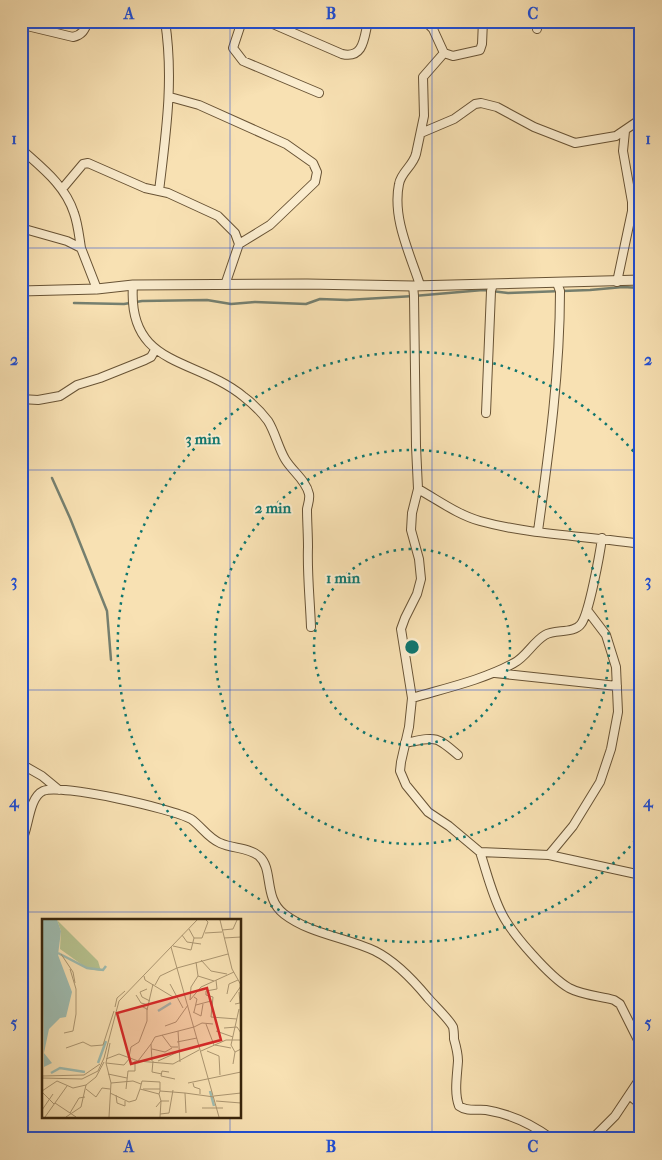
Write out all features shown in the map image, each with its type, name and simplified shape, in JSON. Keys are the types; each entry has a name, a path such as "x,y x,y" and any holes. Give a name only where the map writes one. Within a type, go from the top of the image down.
{"street":[{"path":"24,21 27,26 73,37 79,36 83,32 88,21"},
{"path":"159,191 170,97 168,40 165,21"},
{"path":"242,21 233,48 243,61 319,93"},
{"path":"266,21 350,56 355,55 360,50 368,21"},
{"path":"425,21 433,29 444,53 453,56 480,50 483,21"},
{"path":"444,53 423,77 424,116 421,133 415,160 402,175 399,183 397,207 416,286 414,296 418,489 412,513 411,530 421,579 418,594 404,618 401,629 412,698 409,727 400,771 406,785 428,812 449,826 480,852 502,915 542,966 570,988 614,1000 620,1004 641,1046"},
{"path":"170,97 199,105 286,144 313,163 317,172 315,182 270,225 239,244"},
{"path":"421,133 454,119 475,104 481,103 497,107 534,128 576,143 616,136 641,119"},
{"path":"618,282 632,211 623,151 625,131"},
{"path":"21,149 52,177 71,204 81,248 97,289"},
{"path":"62,189 83,164 88,163 145,188 191,202 218,216 235,233 239,244 225,285"},
{"path":"21,228 67,241 81,248"},
{"path":"21,292 97,289 134,285 416,286 641,280"},
{"path":"538,531 555,407 558,370 560,291 557,283"},
{"path":"486,413 491,291 493,284"},
{"path":"134,285 132,302 142,335 155,350 196,368 246,398 268,422 286,461 304,483 309,493 307,507 308,581 311,627"},
{"path":"21,399 38,400 60,396 77,385 108,376 145,360 151,357 155,350"},
{"path":"418,489 458,512 480,521 568,536 602,538 641,544"},
{"path":"412,698 492,673 517,662 545,635 578,627 582,624 587,610 602,538"},
{"path":"549,855 573,826 600,782 611,748 618,712 616,668 606,635 587,610"},
{"path":"492,673 617,686"},
{"path":"405,743 435,738 443,742 458,756"},
{"path":"21,764 42,776 59,790"},
{"path":"21,842 30,812 37,798 41,792 50,789 92,793 176,813 191,819 217,842 246,849 258,855 263,860 273,902 283,913 317,931 377,952 398,967 418,986 452,1027 458,1058 456,1089 459,1106 462,1109 485,1110 517,1118 539,1129 552,1139"},
{"path":"480,852 549,855 641,875"},
{"path":"592,1139 615,1116 641,1077"},
{"path":"629,1095 641,1105"}],"waterway":[{"path":"74,303 124,304 142,301 207,300 231,304 255,302 306,304 320,299 347,300 483,290 508,293 623,287 641,288"},
{"path":"52,478 107,611 111,660"}]}
